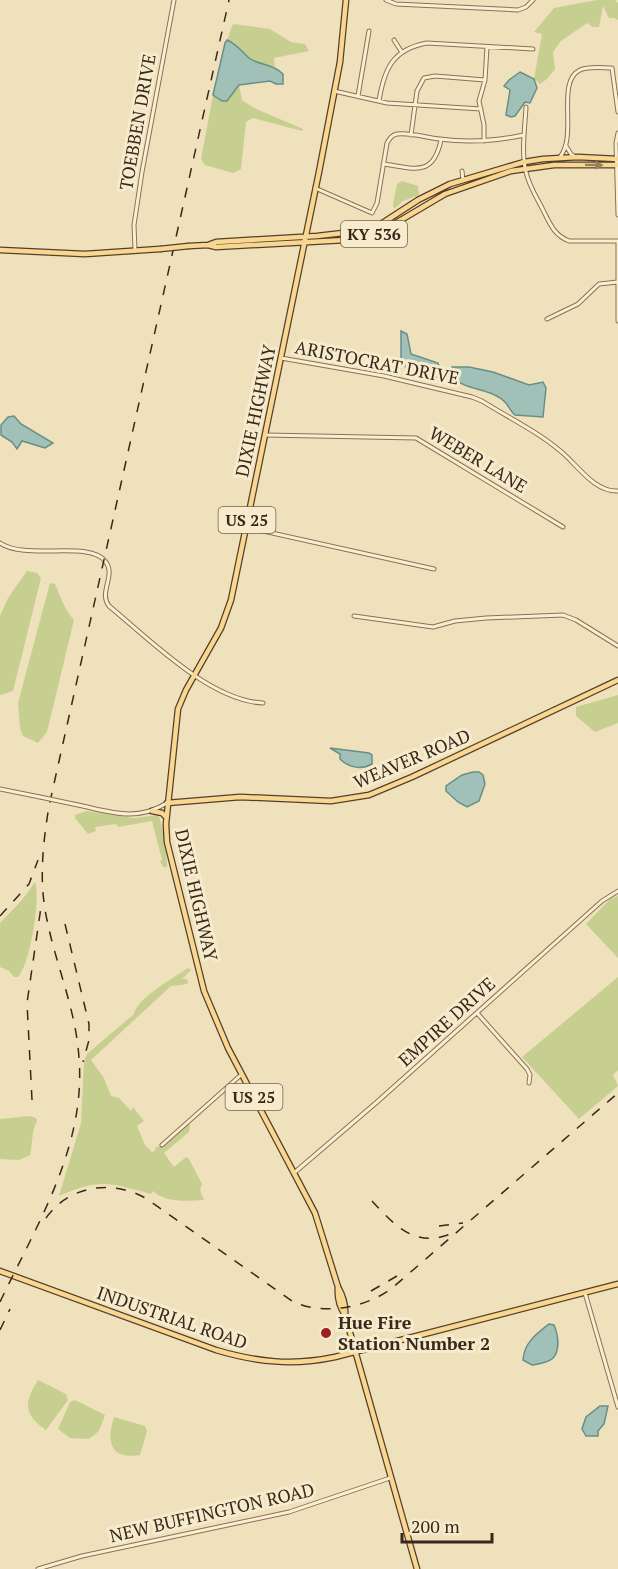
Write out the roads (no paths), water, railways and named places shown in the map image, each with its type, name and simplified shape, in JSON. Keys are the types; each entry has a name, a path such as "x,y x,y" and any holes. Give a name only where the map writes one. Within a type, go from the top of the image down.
{"main road":[{"name":"DIXIE HIGHWAY","path":"346,0 343,42 305,240 225,620 194,675 177,715 167,803 167,842 204,991 242,1074 315,1213 338,1287 337,1296 340,1308 345,1314 356,1351 417,1569"},
{"name":"KY 536","path":"0,250 70,254 208,245 216,247 291,243 368,229 381,224 441,188 524,162 578,157 617,159"},
{"name":"KY 536","path":"208,245 216,242 352,239 375,234 453,190 525,168 554,165 617,165"},
{"path":"291,243 302,252"},
{"name":"WEAVER ROAD","path":"167,803 247,797 331,801 369,795 618,680"},
{"path":"168,792 173,798 181,801"},
{"path":"153,810 166,817"},
{"name":"INDUSTRIAL ROAD","path":"0,1271 245,1358 271,1362 318,1360 618,1284"}],"street":[{"name":"TOEBBEN DRIVE","path":"135,250 134,225 142,172 174,0"},
{"path":"386,0 396,4 518,10 526,7 533,0"},
{"path":"358,96 369,31"},
{"path":"394,40 401,52"},
{"path":"379,101 387,69 401,52 427,43 533,49"},
{"path":"484,141 484,125 479,101 485,80 487,47"},
{"path":"559,158 566,146 569,85 572,78 582,69 612,68 618,112"},
{"path":"411,135 418,85 427,77 485,80"},
{"path":"334,91 387,103 481,110"},
{"path":"526,107 525,168 532,189 552,228 562,238 577,242 618,242 618,321"},
{"path":"618,133 618,215"},
{"path":"315,188 372,213 377,202 390,137 399,134 441,140 498,141 524,135"},
{"path":"383,164 418,168 426,166 437,156 441,140"},
{"path":"566,146 571,154 578,157"},
{"path":"462,171 463,180"},
{"path":"547,319 578,304 599,284 618,282"},
{"name":"ARISTOCRAT DRIVE","path":"281,358 384,376 472,397 551,444 598,486 610,491 618,491"},
{"name":"WEBER LANE","path":"264,435 416,438 563,527"},
{"path":"245,527 434,569"},
{"path":"0,543 15,550 84,552 101,556 109,569 105,594 107,603 194,675 241,700 263,703"},
{"path":"354,616 433,627 455,621 486,618 563,615 576,620 618,646"},
{"path":"0,789 131,815 153,810 167,803"},
{"name":"EMPIRE DRIVE","path":"294,1173 602,902 618,891"},
{"path":"477,1013 527,1070 530,1075 529,1083"},
{"path":"162,1145 242,1074"},
{"path":"585,1293 618,1407"},
{"name":"NEW BUFFINGTON ROAD","path":"38,1569 82,1556 300,1510 390,1478"}],"water":[{"path":"227,40 253,61 279,70 283,74 283,84 270,81 239,85 227,101 222,101 213,95"},
{"path":"520,72 534,79 537,88 530,103 525,102 515,116 511,117 506,115 510,90 504,86"},
{"path":"401,331 407,334 411,354 438,363 440,369 435,382 429,381 401,364"},
{"path":"452,367 469,367 493,372 529,385 543,382 546,388 543,417 515,415 500,398 456,380 450,375"},
{"path":"14,416 21,424 53,443 45,448 22,441 17,449 12,442 1,435 1,425 8,417"},
{"path":"330,748 369,753 372,755 372,764 364,767 351,766 340,759 340,754"},
{"path":"473,772 483,775 485,784 479,801 467,807 446,791 446,786 462,775"},
{"path":"549,1324 554,1325 557,1338 558,1347 555,1356 548,1361 532,1365 523,1360 528,1344"},
{"path":"600,1406 608,1406 604,1424 598,1431 598,1436 586,1436 582,1429 586,1417"}],"railway":[{"path":"0,1302 56,1184 75,1123 79,1091 77,1040 44,901 43,861 47,820 229,0"},
{"path":"0,916 29,884 38,860"},
{"path":"32,1100 27,1003 41,907"},
{"path":"65,924 89,1024 89,1040 83,1062"},
{"path":"46,1218 67,1198 79,1192 106,1188 134,1193 147,1199 292,1301 316,1308 343,1308 369,1301 391,1289 618,1093"},
{"path":"372,1201 389,1219 417,1236 428,1238 453,1233"},
{"path":"439,1226 463,1223"},
{"path":"371,1291 397,1276"},
{"path":"0,1330 10,1309"}],"place":[{"name":"Hue Fire Station Number 2","path":"326,1333"}]}
